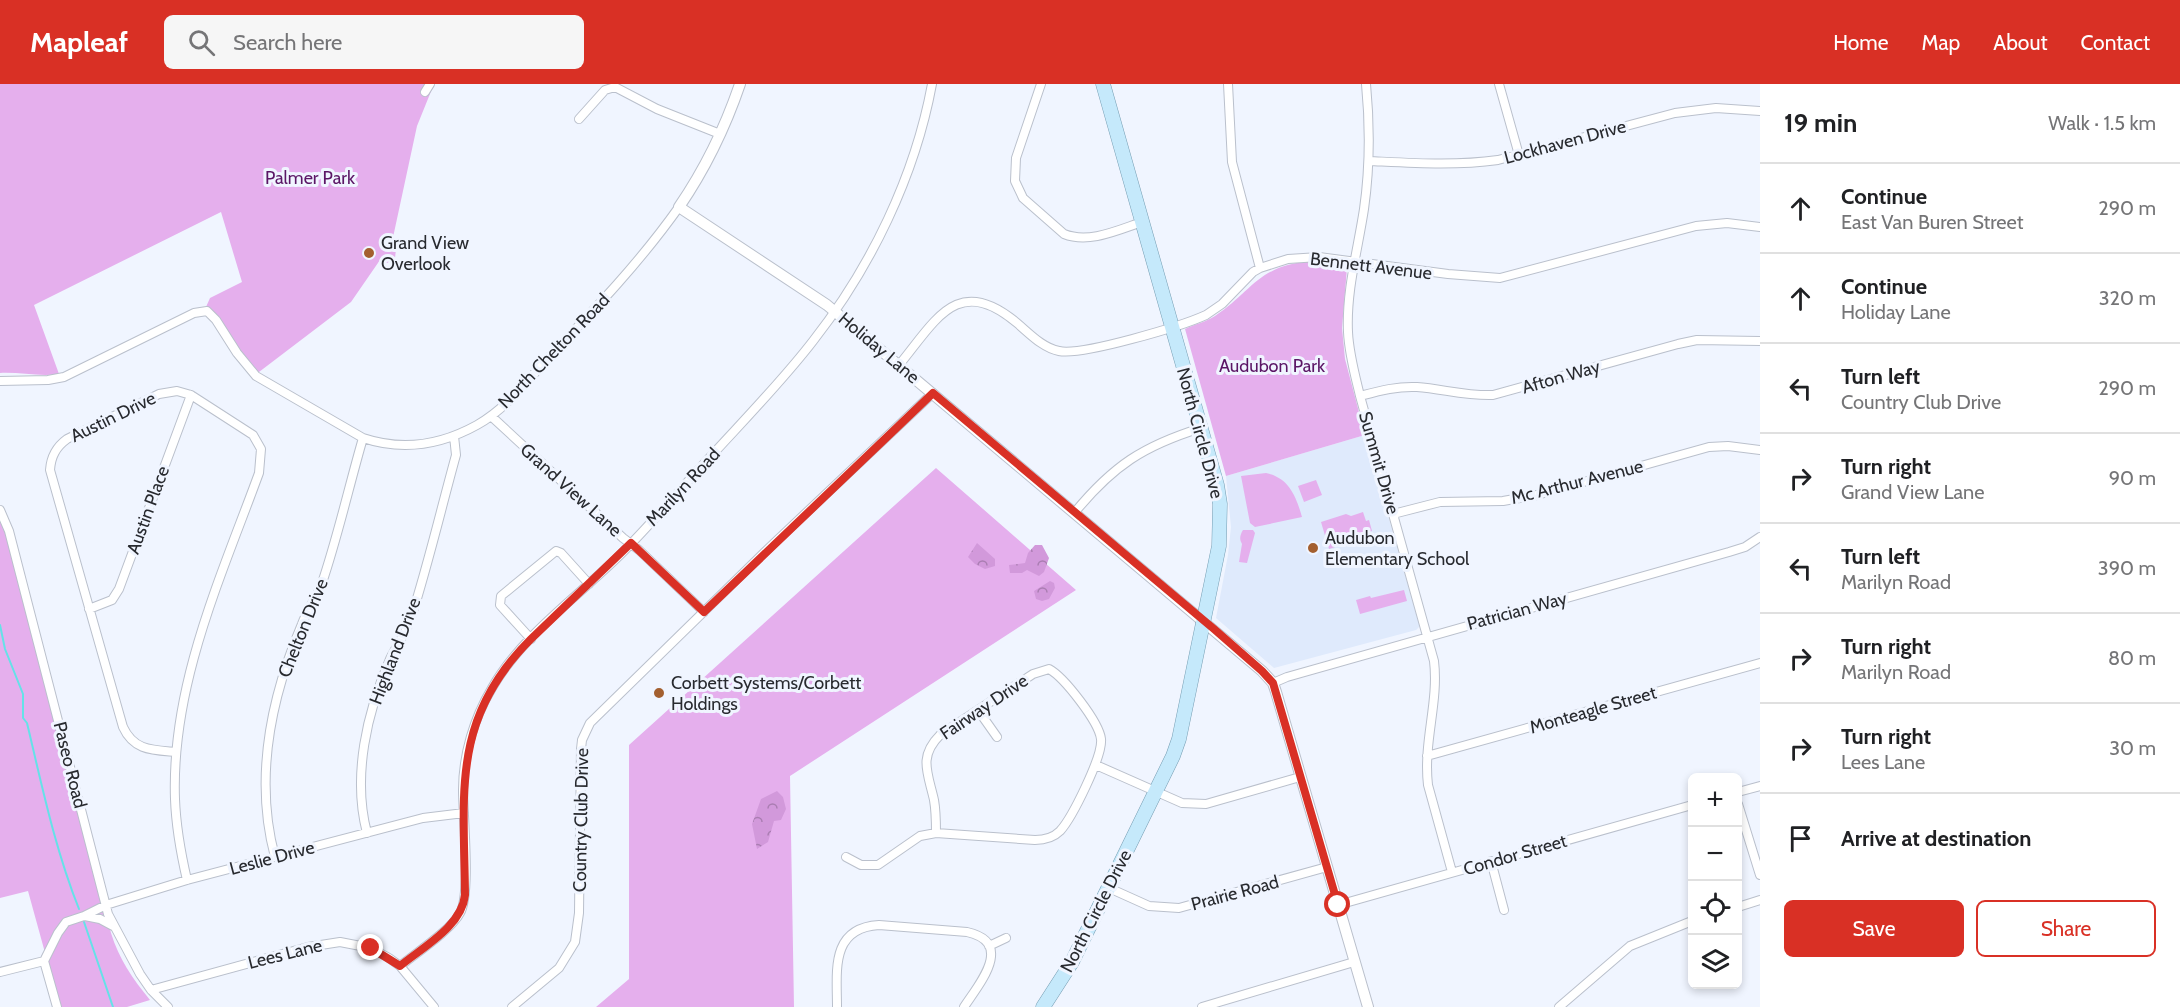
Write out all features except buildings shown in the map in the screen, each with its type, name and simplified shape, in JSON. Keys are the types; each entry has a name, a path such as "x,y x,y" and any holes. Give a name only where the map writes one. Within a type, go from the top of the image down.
{"main road":[{"name":"North Circle Drive","path":"1043,1007 1072,962 1179,739 1219,546 1221,515 1217,485 1103,84"}],"street":[{"name":"North Chelton Road","path":"0,381 48,380 64,377 194,313 207,311 216,320 237,354 256,376 363,438 380,443 408,446 454,435 491,416 510,399 653,245 701,173 740,84"},
{"name":"Marilyn Road","path":"400,966 453,922 462,910 465,895 463,790 466,762 476,721 499,677 515,655 631,543 784,376 835,312 889,215 915,147 932,84"},
{"path":"1041,84 1014,166 1015,181 1023,198 1064,234 1071,237 1095,237 1142,222"},
{"path":"1228,84 1232,162 1260,268"},
{"name":"Summit Drive","path":"1366,84 1369,161 1349,304 1348,330 1351,362 1434,661 1436,681 1427,756 1428,785 1452,872"},
{"path":"1499,84 1519,155"},
{"path":"579,119 605,90 615,87 657,109 720,134"},
{"name":"Lockhaven Drive","path":"1369,161 1461,164 1498,160 1675,113 1716,108 1760,111"},
{"name":"Holiday Lane","path":"679,207 835,312 1204,621 1273,683"},
{"name":"Bennett Avenue","path":"899,365 941,314 956,304 964,302 981,301 990,304 1007,314 1046,346 1068,352 1090,349 1199,318 1222,304 1247,277 1260,268 1288,259 1307,257 1500,278 1696,226 1727,223 1760,226"},
{"name":"Afton Way","path":"1360,396 1393,388 1414,387 1470,396 1493,395 1687,342 1760,341"},
{"name":"Austin Drive","path":"176,752 141,748 127,736 50,470 56,448 67,439 159,394 177,391 191,395 253,435 258,441 262,456 259,473 195,655 186,688 176,752 176,815 187,880"},
{"name":"Country Club Drive","path":"512,1007 559,968 575,942 579,923 581,749 585,732 596,715 933,393"},
{"name":"Austin Place","path":"89,609 112,600 119,589 191,395"},
{"name":"Grand View Lane","path":"491,416 704,612"},
{"path":"1075,512 1099,484 1137,455 1166,439 1201,429"},
{"name":"Highland Drive","path":"367,833 360,793 368,727 384,673 411,620 456,455 454,435"},
{"name":"Chelton Drive","path":"275,857 268,825 266,795 268,755 274,711 293,647 321,585 363,438"},
{"name":"Mc Arthur Avenue","path":"1393,514 1440,502 1531,497 1709,447 1728,446 1760,450"},
{"name":"Paseo Road","path":"0,510 12,540 113,926 132,962 151,990 168,1007"},
{"name":"Patrician Way","path":"1273,683 1428,636 1729,552 1745,547 1760,537"},
{"path":"531,639 500,605 501,596 556,551 561,553 589,584"},
{"name":"Monteagle Street","path":"1427,756 1760,663"},
{"name":"Fairway Drive","path":"846,857 861,865 878,865 920,836 936,833 1035,840 1050,838 1066,823 1096,765 1101,741 1097,725 1050,665 1032,674 940,735 928,750 926,765 934,802 936,833"},
{"path":"1273,683 1368,1007"},
{"path":"978,710 998,737"},
{"path":"1096,765 1182,803 1206,804 1300,777"},
{"path":"1742,791 1760,786"},
{"name":"Condor Street","path":"1338,905 1688,806"},
{"name":"Leslie Drive","path":"44,961 62,927 70,920 106,905 187,880 423,818 464,813"},
{"path":"1742,819 1760,875"},
{"path":"1491,861 1504,909"},
{"name":"Prairie Road","path":"1109,888 1149,906 1179,908 1327,867"},
{"path":"1742,905 1760,900"},
{"path":"84,916 100,919 113,926"},
{"path":"1559,1007 1630,946 1688,923"},
{"path":"837,1007 837,967 841,950 848,937 862,928 879,925 967,932 981,936 989,946 990,966 964,1007"},
{"path":"989,946 1006,938"},
{"name":"Lees Lane","path":"151,990 308,946 329,942 351,943 371,948 400,966 434,1007"},
{"path":"0,972 44,961 57,1007"},
{"path":"1202,1007 1354,962"}],"shaded area":[{"name":"Audubon Elementary School","path":"1365,435 1419,627 1416,630 1274,668 1216,618 1231,527 1226,476"}],"green space":[{"name":"Palmer Park","path":"0,84 434,84 417,126 392,242 396,249 395,258 387,263 380,260 351,302 259,372 244,358 220,319 206,307 210,298 242,282 221,212 34,305 59,374 45,375 0,373"},
{"name":"Audubon Park","path":"1303,262 1347,268 1342,328 1345,359 1365,435 1226,476 1185,329 1215,316 1264,276 1287,265"},
{"path":"936,468 1076,590 790,776 794,1007 596,1007 629,979 629,745"},
{"path":"1266,473 1274,475 1286,484 1297,502 1302,517 1255,527 1250,523 1241,476"},
{"path":"1316,480 1322,495 1304,502 1298,486"},
{"path":"1363,512 1366,521 1369,520 1372,531 1353,536 1354,541 1329,549 1321,522 1346,514 1351,516"},
{"path":"0,517 4,524 111,933 127,968 150,1000 127,1007 60,1007 28,891 0,898"},
{"path":"1243,530 1253,530 1255,533 1247,563 1239,562 1242,544 1240,537"},
{"path":"977,543 995,559 995,566 985,569 968,557"},
{"path":"1035,545 1042,545 1049,558 1044,572 1039,576 1027,570 1022,573 1010,573 1009,565 1025,563 1028,553"},
{"path":"1050,581 1054,583 1055,588 1049,599 1042,601 1036,599 1034,591"},
{"path":"1404,590 1407,601 1360,614 1356,600"},
{"path":"777,791 783,797 786,809 781,820 774,821 768,842 757,849 752,824 761,799"}],"waterway":[{"path":"0,625 5,649 23,694 23,718 27,723 56,840 79,909"},
{"path":"84,922 113,1007"}],"place":[{"name":"Grand View Overlook","path":"369,253"},
{"name":"Audubon Elementary School","path":"1313,548"},
{"name":"Corbett Systems/Corbett Holdings","path":"659,693"}],"route":[{"path":"371,948 400,966 459,916 465,895 464,774 476,721 506,666 531,639 631,543 704,612 933,393 1214,629 1273,683 1338,905"}]}
